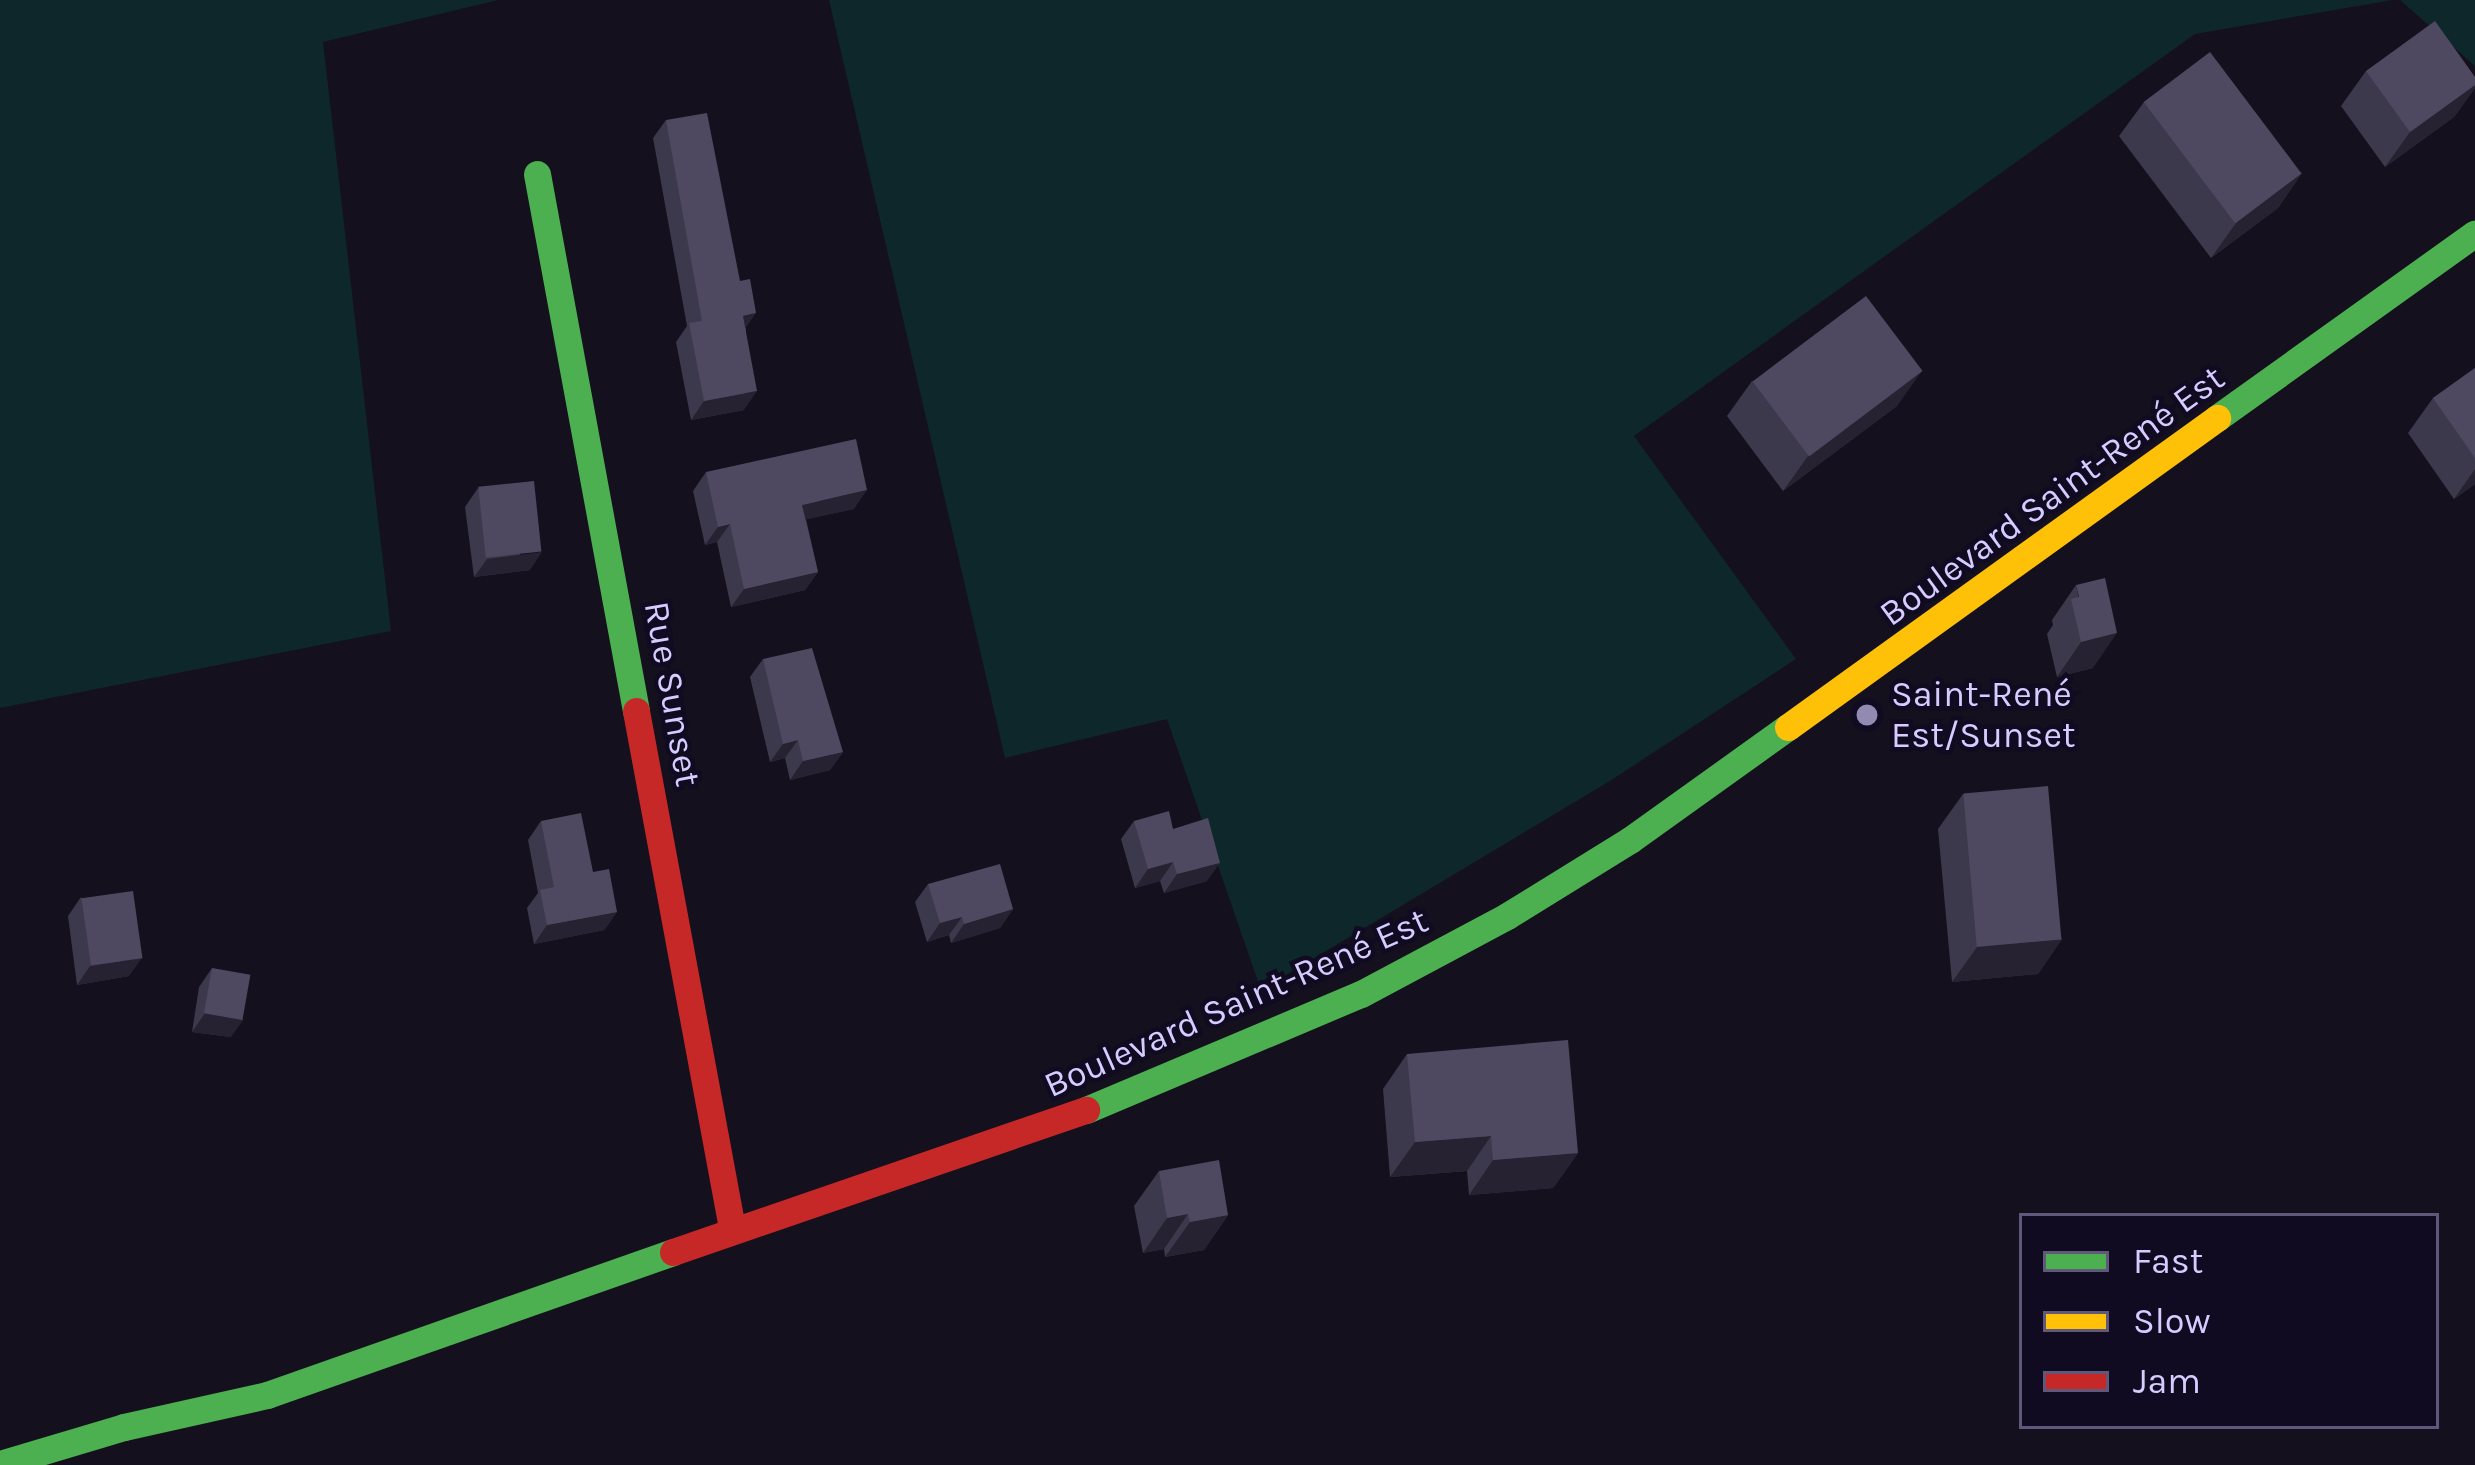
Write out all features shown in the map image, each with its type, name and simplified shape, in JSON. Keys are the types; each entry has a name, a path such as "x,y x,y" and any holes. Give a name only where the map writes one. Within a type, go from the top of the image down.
{"street":[{"name":"Rue Sunset","path":"537,175 732,1228"},
{"name":"Boulevard Saint-René Est","path":"0,1464 124,1427 267,1394 607,1280 732,1228 1040,1130 1361,994 1507,916 1758,752 2475,233"}],"green space":[{"path":"0,0 498,0 323,42 391,631 0,708"},
{"path":"829,0 2393,0 2195,34 1634,436 1796,659 1610,781 1261,990 1167,719 1005,758"},
{"path":"2400,0 2475,0 2475,66"}],"building":[{"path":"2435,21 2475,77 2475,85 2410,132 2366,71"},
{"path":"2210,52 2301,173 2235,223 2144,102"},
{"path":"707,113 740,281 750,279 756,313 743,316 757,391 704,401 689,323 702,321 666,120"},
{"path":"1866,296 1923,371 1809,457 1753,381"},
{"path":"2475,368 2475,458 2433,398"},
{"path":"856,439 867,490 802,505 818,572 744,589 730,524 718,527 706,472"},
{"path":"534,481 541,552 486,557 478,487"},
{"path":"2105,578 2117,633 2081,642 2071,599 2079,597 2076,585"},
{"path":"812,648 843,752 803,761 798,740 783,744 763,659"},
{"path":"2048,786 2061,939 1977,947 1963,793"},
{"path":"1169,811 1173,829 1208,818 1220,863 1177,874 1173,862 1148,869 1134,821"},
{"path":"581,813 593,872 609,869 617,912 547,925 540,890 554,887 541,821"},
{"path":"1000,864 1013,909 964,924 962,917 940,923 928,884"},
{"path":"133,891 142,958 91,966 82,898"},
{"path":"212,968 250,975 242,1020 204,1013"},
{"path":"1568,1040 1578,1153 1493,1160 1491,1136 1415,1142 1407,1054"},
{"path":"1219,1160 1228,1215 1190,1222 1188,1214 1167,1218 1159,1171"}],"traffic: fast":[{"path":"537,174 636,711"},
{"path":"2217,418 2475,233"},
{"path":"1086,1110 1361,994 1507,916 1630,840 1788,727"},
{"path":"0,1464 124,1427 267,1395 673,1252"}],"traffic: slow":[{"path":"1788,727 2217,418"}],"traffic: jam":[{"path":"636,711 732,1228"},
{"path":"673,1252 1086,1110"}],"place":[{"name":"Saint-René Est/Sunset","path":"1867,715"}]}
